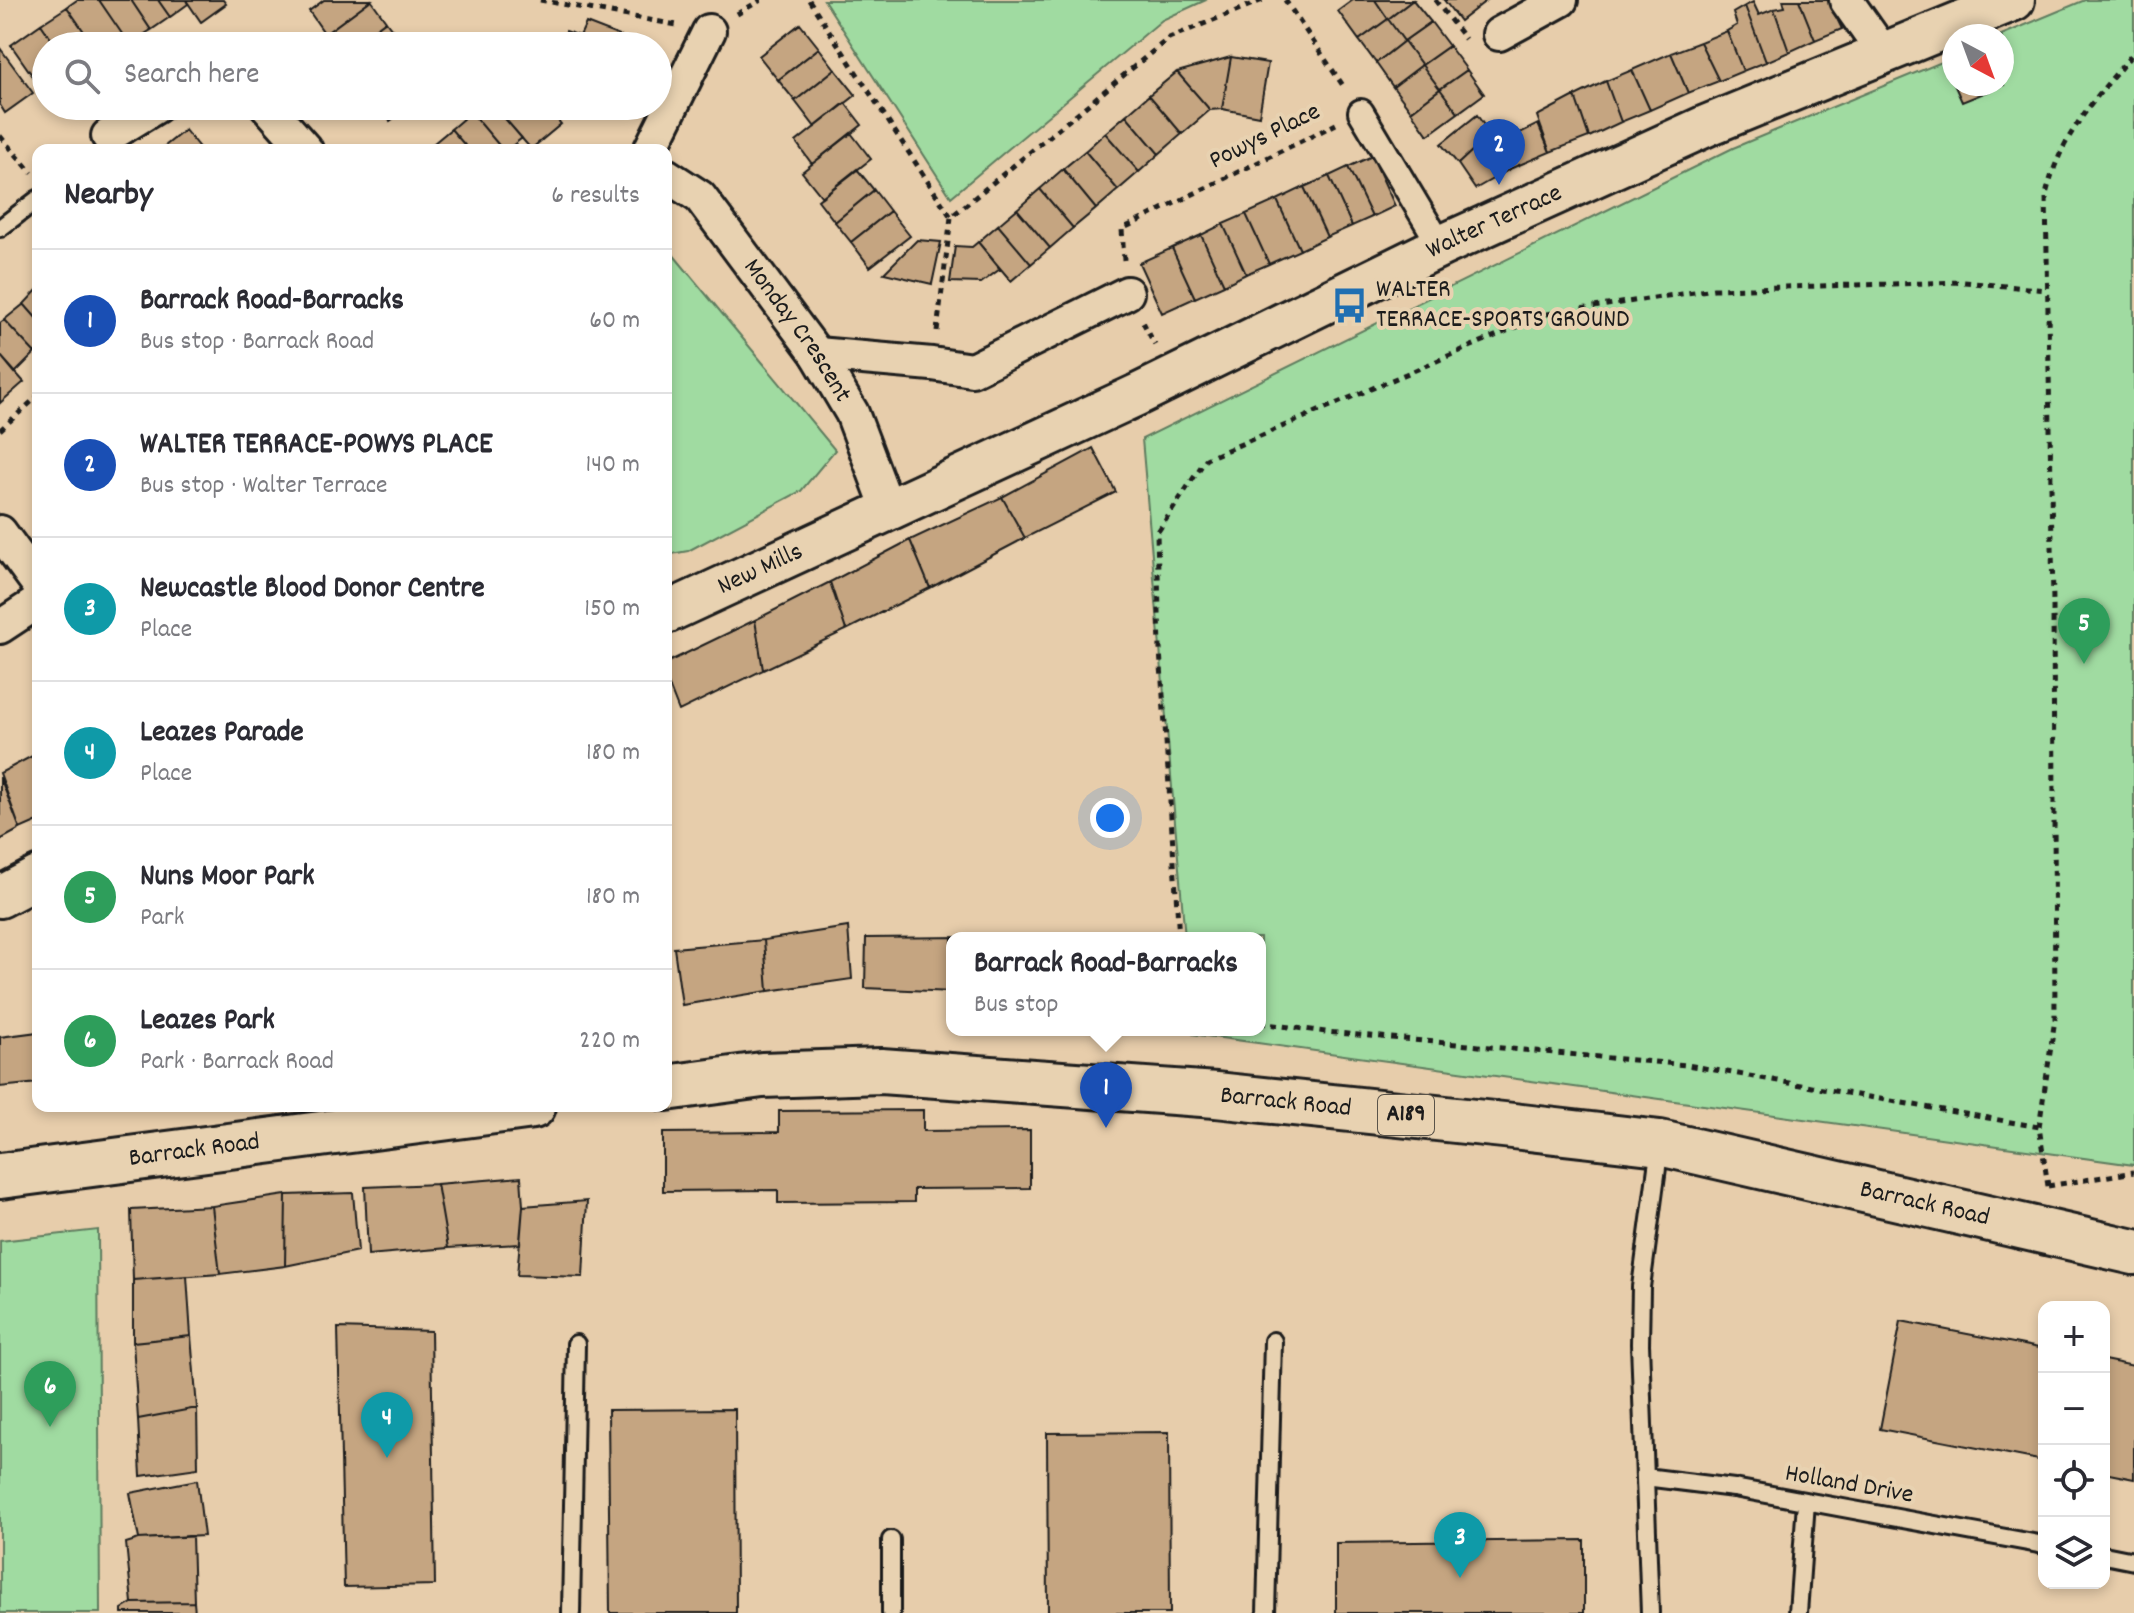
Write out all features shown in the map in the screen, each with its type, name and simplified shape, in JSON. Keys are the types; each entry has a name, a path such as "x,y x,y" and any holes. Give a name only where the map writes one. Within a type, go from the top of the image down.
{"main road":[{"name":"Barrack Road","path":"672,1087 762,1075 821,1072 941,1074 1216,1095 1660,1143 2134,1252"},
{"name":"Barrack Road","path":"0,1176 356,1118 444,1112"}],"street":[{"path":"1499,34 1561,0"},
{"path":"1846,0 1884,54"},
{"name":"Walter Terrace","path":"872,519 1172,378 1441,246 1708,125 2014,0"},
{"path":"672,106 709,31"},
{"path":"1361,112 1441,246"},
{"path":"101,143 136,120"},
{"path":"279,120 301,144"},
{"path":"653,144 665,120"},
{"name":"Monday Crescent","path":"672,179 700,197 817,354 852,413 872,519"},
{"path":"817,354 972,370 1127,293"},
{"name":"New Mills","path":"672,610 872,519"},
{"path":"0,532 32,576"},
{"path":"0,627 32,606"},
{"path":"0,897 32,880"}],"lane":[{"path":"0,228 32,204"},
{"path":"1650,1613 1640,1344 1641,1287 1660,1143"},
{"path":"1266,1613 1273,1341"},
{"path":"571,1613 576,1344"},
{"name":"Holland Drive","path":"1645,1477 1734,1488 2038,1544"},
{"path":"1798,1613 1806,1502"},
{"path":"891,1540 891,1613"},
{"path":"2110,1556 2134,1561"}],"path":[{"path":"540,0 709,31"},
{"path":"809,0 951,217 932,364"},
{"path":"951,217 1169,38 1263,0"},
{"name":"Powys Place","path":"1127,293 1122,229 1361,112 1285,0"},
{"path":"2049,1234 2048,1186 2039,1127 2055,1019 2046,195 2052,169 2081,115 2134,52"},
{"path":"0,136 32,173"},
{"path":"1179,932 1160,650 1157,533 1206,459 1547,314 1714,289 1964,282 2047,290"},
{"path":"1127,293 1172,378"},
{"path":"0,430 32,401"},
{"path":"1266,1024 1687,1065 2039,1127"},
{"path":"2048,1186 2134,1172"}],"green space":[{"path":"824,0 1206,0 1162,20 951,197"},
{"path":"2085,0 2134,0 2134,1165 1207,1036 1266,1036 1266,932 1184,932 1142,439 1733,148 1942,62 1942,96 2014,96 2014,30"},
{"path":"672,253 835,450 801,491 688,551 672,554"},
{"path":"98,1230 100,1613 0,1613 0,1241"}],"building":[{"path":"77,0 99,0 121,32 84,32 67,7"},
{"path":"99,0 131,0 151,30 121,32"},
{"path":"131,0 158,0 170,17 151,30"},
{"path":"158,0 186,0 188,4 170,17"},
{"path":"186,0 223,0 226,4 201,22"},
{"path":"324,0 371,0 328,32 324,32 309,11"},
{"path":"371,0 386,21 371,32 328,32"},
{"path":"1353,0 1375,0 1388,19 1359,40 1338,11"},
{"path":"1375,0 1413,0 1388,19"},
{"path":"1413,0 1431,22 1404,41 1388,19"},
{"path":"1444,0 1487,0 1460,21"},
{"path":"1783,0 1799,0 1815,40 1789,52 1774,9 1785,7"},
{"path":"1799,0 1828,0 1842,29 1815,40"},
{"path":"1753,2 1759,15 1774,9 1789,52 1766,62 1745,6"},
{"path":"1745,6 1766,62 1743,71 1727,31 1737,25 1733,13"},
{"path":"67,7 84,32 46,32 41,24"},
{"path":"1388,19 1404,41 1376,63 1359,40"},
{"path":"386,21 394,32 371,32"},
{"path":"1431,22 1449,46 1422,65 1404,41"},
{"path":"586,23 609,32 582,32"},
{"path":"41,24 46,32 32,32 32,75 11,45"},
{"path":"800,24 819,48 778,80 759,56"},
{"path":"1727,31 1743,71 1719,81 1700,42"},
{"path":"1404,41 1422,65 1393,87 1376,63"},
{"path":"1700,42 1719,81 1688,93 1671,53"},
{"path":"1449,46 1467,70 1440,89 1422,65"},
{"path":"0,48 32,94 5,113 0,105"},
{"path":"819,48 835,69 795,101 778,80"},
{"path":"1671,53 1688,93 1650,110 1632,70"},
{"path":"1231,57 1268,63 1259,116 1222,109"},
{"path":"1231,57 1222,109 1210,110 1177,72"},
{"path":"1422,65 1440,89 1411,111 1393,87"},
{"path":"835,69 856,95 815,127 795,101"},
{"path":"1467,70 1484,94 1458,113 1440,89"},
{"path":"1632,70 1650,110 1621,122 1606,81"},
{"path":"1177,72 1210,110 1182,134 1149,95"},
{"path":"1606,81 1621,122 1589,137 1575,96"},
{"path":"1440,89 1458,113 1428,135 1411,111"},
{"path":"1149,95 1182,134 1159,154 1126,115"},
{"path":"1575,96 1589,137 1550,152 1537,116"},
{"path":"1959,96 1977,96 1962,102"},
{"path":"845,103 862,125 812,164 796,142"},
{"path":"1126,115 1159,154 1139,172 1105,133"},
{"path":"1477,115 1490,134 1458,164 1441,144"},
{"path":"462,120 478,120 498,144 464,144 451,129"},
{"path":"478,120 506,120 522,138 514,144 498,144"},
{"path":"506,120 558,120 561,124 537,144 527,144"},
{"path":"1538,124 1550,152 1512,168 1496,145"},
{"path":"451,129 464,144 433,144"},
{"path":"185,130 196,144 168,144"},
{"path":"851,133 871,159 822,197 802,172"},
{"path":"1105,133 1139,172 1118,190 1085,151"},
{"path":"1490,134 1512,168 1475,189 1458,164"},
{"path":"1085,151 1118,190 1096,209 1063,169"},
{"path":"1372,156 1395,206 1372,217 1348,167"},
{"path":"1348,167 1372,217 1352,226 1329,176"},
{"path":"857,169 874,190 835,222 818,200"},
{"path":"1063,169 1096,209 1073,228 1040,189"},
{"path":"1329,176 1352,226 1327,237 1304,187"},
{"path":"1304,187 1327,237 1300,250 1277,200"},
{"path":"1040,189 1073,228 1050,248 1017,209"},
{"path":"874,190 890,211 851,242 835,222"},
{"path":"1277,200 1300,250 1269,264 1246,214"},
{"path":"1017,209 1050,248 1031,264 998,225"},
{"path":"890,211 910,236 870,267 851,242"},
{"path":"1246,214 1269,264 1246,274 1223,224"},
{"path":"1223,224 1246,274 1224,285 1201,235"},
{"path":"998,225 1031,264 1011,281 978,242"},
{"path":"1201,235 1224,285 1195,298 1172,248"},
{"path":"917,240 941,242 932,284 884,273"},
{"path":"978,242 1000,269 981,283 950,282 955,246 972,247"},
{"path":"1172,248 1195,298 1162,313 1139,263"},
{"path":"32,295 32,313 24,304"},
{"path":"24,304 32,313 32,350 4,320"},
{"path":"4,320 32,350 32,356 15,373 0,355 0,323"},
{"path":"0,355 24,382 0,403"},
{"path":"1093,448 1116,492 1025,538 1002,497"},
{"path":"1002,497 1025,538 930,588 910,540"},
{"path":"910,540 930,588 846,630 830,582"},
{"path":"830,582 846,630 763,670 755,620"},
{"path":"755,620 763,670 679,711 672,693 672,660"},
{"path":"32,756 32,824 20,829 0,773"},
{"path":"0,777 20,829 0,840"},
{"path":"848,927 852,979 768,991 764,940"},
{"path":"946,937 946,992 865,988 866,938"},
{"path":"764,940 768,991 682,1005 674,948"},
{"path":"32,1033 32,1084 0,1087 0,1037"},
{"path":"923,1110 923,1131 1030,1130 1030,1188 914,1189 914,1202 778,1203 778,1190 663,1191 663,1133 779,1132 779,1111"},
{"path":"521,1177 523,1206 520,1244 448,1248 437,1184"},
{"path":"437,1184 448,1248 368,1255 365,1187"},
{"path":"353,1193 358,1251 285,1266 286,1195"},
{"path":"286,1195 285,1266 220,1274 212,1206"},
{"path":"587,1201 583,1277 517,1275 523,1206"},
{"path":"212,1206 220,1274 133,1280 131,1210"},
{"path":"187,1276 191,1336 133,1342 133,1280"},
{"path":"1901,1321 2038,1348 2038,1460 1880,1429"},
{"path":"338,1328 431,1331 435,1585 344,1587"},
{"path":"191,1336 197,1408 138,1419 133,1342"},
{"path":"2110,1361 2134,1366 2134,1479 2110,1474"},
{"path":"197,1408 198,1468 141,1476 138,1419"},
{"path":"735,1409 736,1613 610,1613 608,1410"},
{"path":"1169,1432 1170,1613 1048,1613 1047,1433"},
{"path":"197,1480 204,1536 139,1539 130,1493"},
{"path":"192,1536 194,1602 132,1603 126,1543 139,1539"},
{"path":"1584,1540 1584,1613 1336,1613 1336,1543"},
{"path":"194,1602 195,1613 122,1613 122,1609 132,1603"}],"place":[{"name":"WALTER TERRACE-POWYS PLACE","path":"1499,185"},
{"name":"WALTER TERRACE-SPORTS GROUND","path":"1350,305"},
{"name":"Nuns Moor Park","path":"2084,664"},
{"name":"Barrack Road-Barracks","path":"1106,1128"},
{"name":"Leazes Park","path":"50,1427"},
{"name":"Leazes Parade","path":"387,1458"},
{"name":"Newcastle Blood Donor Centre","path":"1460,1578"}]}
